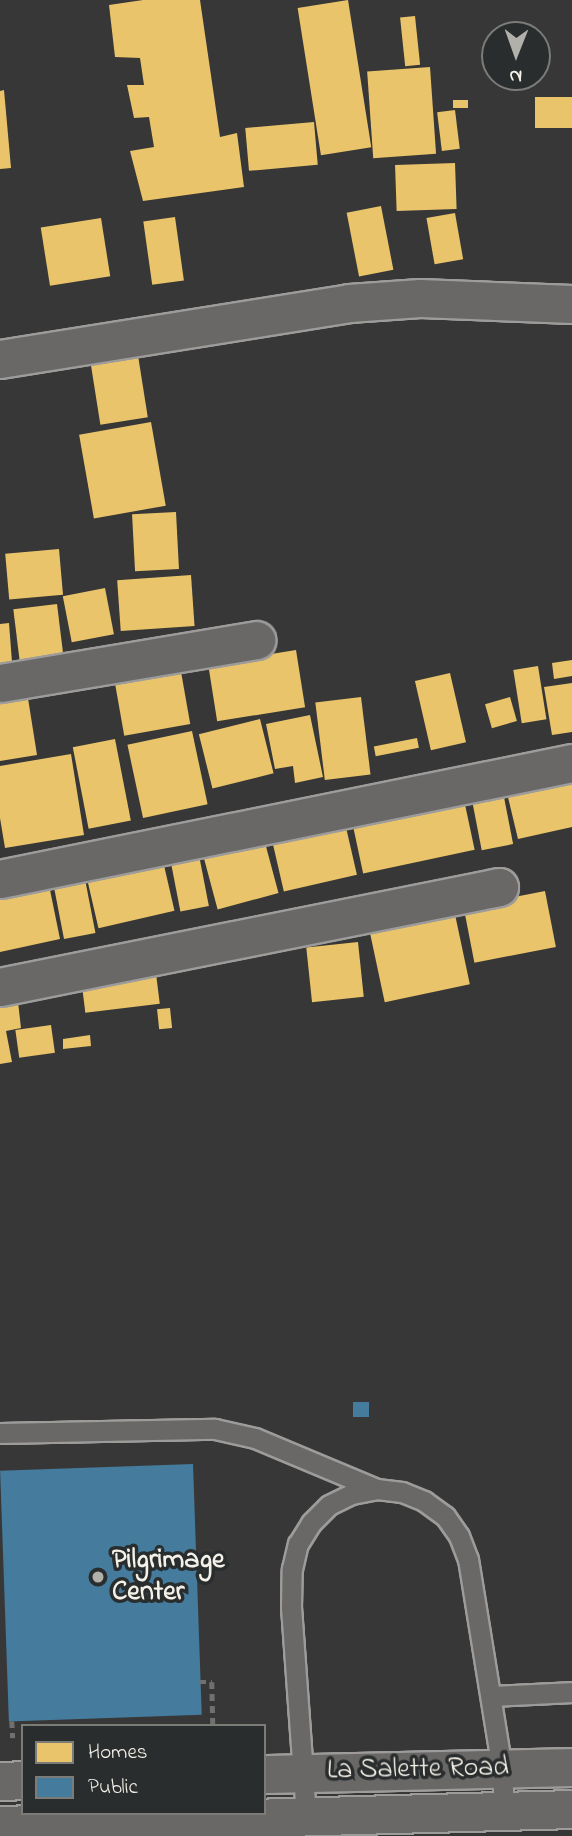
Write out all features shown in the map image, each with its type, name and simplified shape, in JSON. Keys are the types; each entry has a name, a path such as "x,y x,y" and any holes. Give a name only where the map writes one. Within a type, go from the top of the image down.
{"street":[{"path":"0,359 349,303 420,298 572,304"},
{"path":"0,684 256,640"},
{"path":"0,879 572,763"},
{"path":"0,987 499,887"},
{"name":"La Salette Road","path":"266,1774 572,1767"},
{"path":"0,1781 21,1780"},
{"name":"La Salette Road","path":"23,1825 572,1809"}],"lane":[{"path":"0,1433 215,1429 255,1437 377,1489 402,1492 424,1501 444,1516 459,1536 468,1559 502,1768 504,1811"},
{"path":"306,1816 291,1608 292,1569 298,1545 311,1523 329,1506 352,1494 377,1489"},
{"path":"491,1696 572,1692"}],"path":[{"path":"199,1682 212,1682 213,1724"},
{"path":"12,1721 13,1735"}],"building: Homes":[{"path":"143,0 200,0 220,137 237,133 244,187 143,201 130,151 154,147 149,117 134,118 127,85 144,85 140,58 115,57 109,5"},
{"path":"348,0 371,147 321,155 298,8"},
{"path":"415,16 420,65 405,66 400,18"},
{"path":"430,67 436,154 373,158 367,71"},
{"path":"4,90 11,168 0,169 0,91"},
{"path":"535,97 572,97 572,128 535,128"},
{"path":"453,100 468,100 468,108 453,108"},
{"path":"455,110 460,149 442,151 437,112"},
{"path":"314,122 318,165 249,171 245,128"},
{"path":"455,163 457,209 397,211 395,165"},
{"path":"381,206 393,270 359,276 347,213"},
{"path":"455,213 463,259 435,264 426,218"},
{"path":"175,217 184,280 152,285 143,221"},
{"path":"101,218 110,276 50,286 41,228"},
{"path":"137,349 148,417 100,425 90,357"},
{"path":"151,422 166,506 94,518 79,435"},
{"path":"176,512 179,569 135,571 132,514"},
{"path":"59,549 63,595 9,600 5,554"},
{"path":"191,575 195,626 121,631 117,580"},
{"path":"105,588 114,634 72,642 63,596"},
{"path":"57,604 64,658 20,663 13,609"},
{"path":"9,623 12,662 0,663 0,624"},
{"path":"296,650 305,707 217,721 208,664"},
{"path":"572,660 572,676 554,679 552,663"},
{"path":"180,666 190,724 124,736 114,678"},
{"path":"538,666 546,719 522,723 513,670"},
{"path":"450,673 466,742 431,750 415,681"},
{"path":"572,683 572,732 552,735 544,687"},
{"path":"27,692 37,755 0,761 0,697"},
{"path":"361,697 371,774 325,780 315,703"},
{"path":"510,697 517,721 492,728 485,704"},
{"path":"310,715 323,777 295,783 293,766 275,769 266,724"},
{"path":"260,719 274,773 212,789 199,734"},
{"path":"192,731 208,804 143,818 127,745"},
{"path":"417,738 419,748 376,756 374,746"},
{"path":"115,739 131,820 89,829 73,747"},
{"path":"71,754 84,835 5,848 0,818 0,766"},
{"path":"572,775 572,827 518,839 506,789"},
{"path":"503,792 513,844 482,850 472,798"},
{"path":"463,795 475,850 363,873 351,819"},
{"path":"345,823 357,875 284,892 272,840"},
{"path":"264,839 278,893 218,909 203,855"},
{"path":"198,850 209,906 180,911 170,856"},
{"path":"163,861 174,911 98,928 87,879"},
{"path":"84,874 95,933 64,939 53,880"},
{"path":"49,885 60,939 0,952 0,894"},
{"path":"545,891 556,947 474,963 464,907"},
{"path":"453,905 470,984 385,1002 368,923"},
{"path":"358,942 364,997 312,1002 306,947"},
{"path":"155,965 160,1004 85,1013 81,974"},
{"path":"17,993 21,1028 6,1031 12,1062 0,1064 0,995"},
{"path":"170,1008 172,1028 159,1029 157,1009"},
{"path":"51,1025 55,1053 19,1058 15,1030"},
{"path":"90,1035 91,1046 63,1049 63,1039"}],"building: Public":[{"path":"353,1402 369,1402 369,1417 353,1417"},
{"name":"Pilgrimage Center","path":"193,1464 202,1715 9,1722 0,1471"}],"place":[{"name":"Pilgrimage Center","path":"98,1577"}]}
